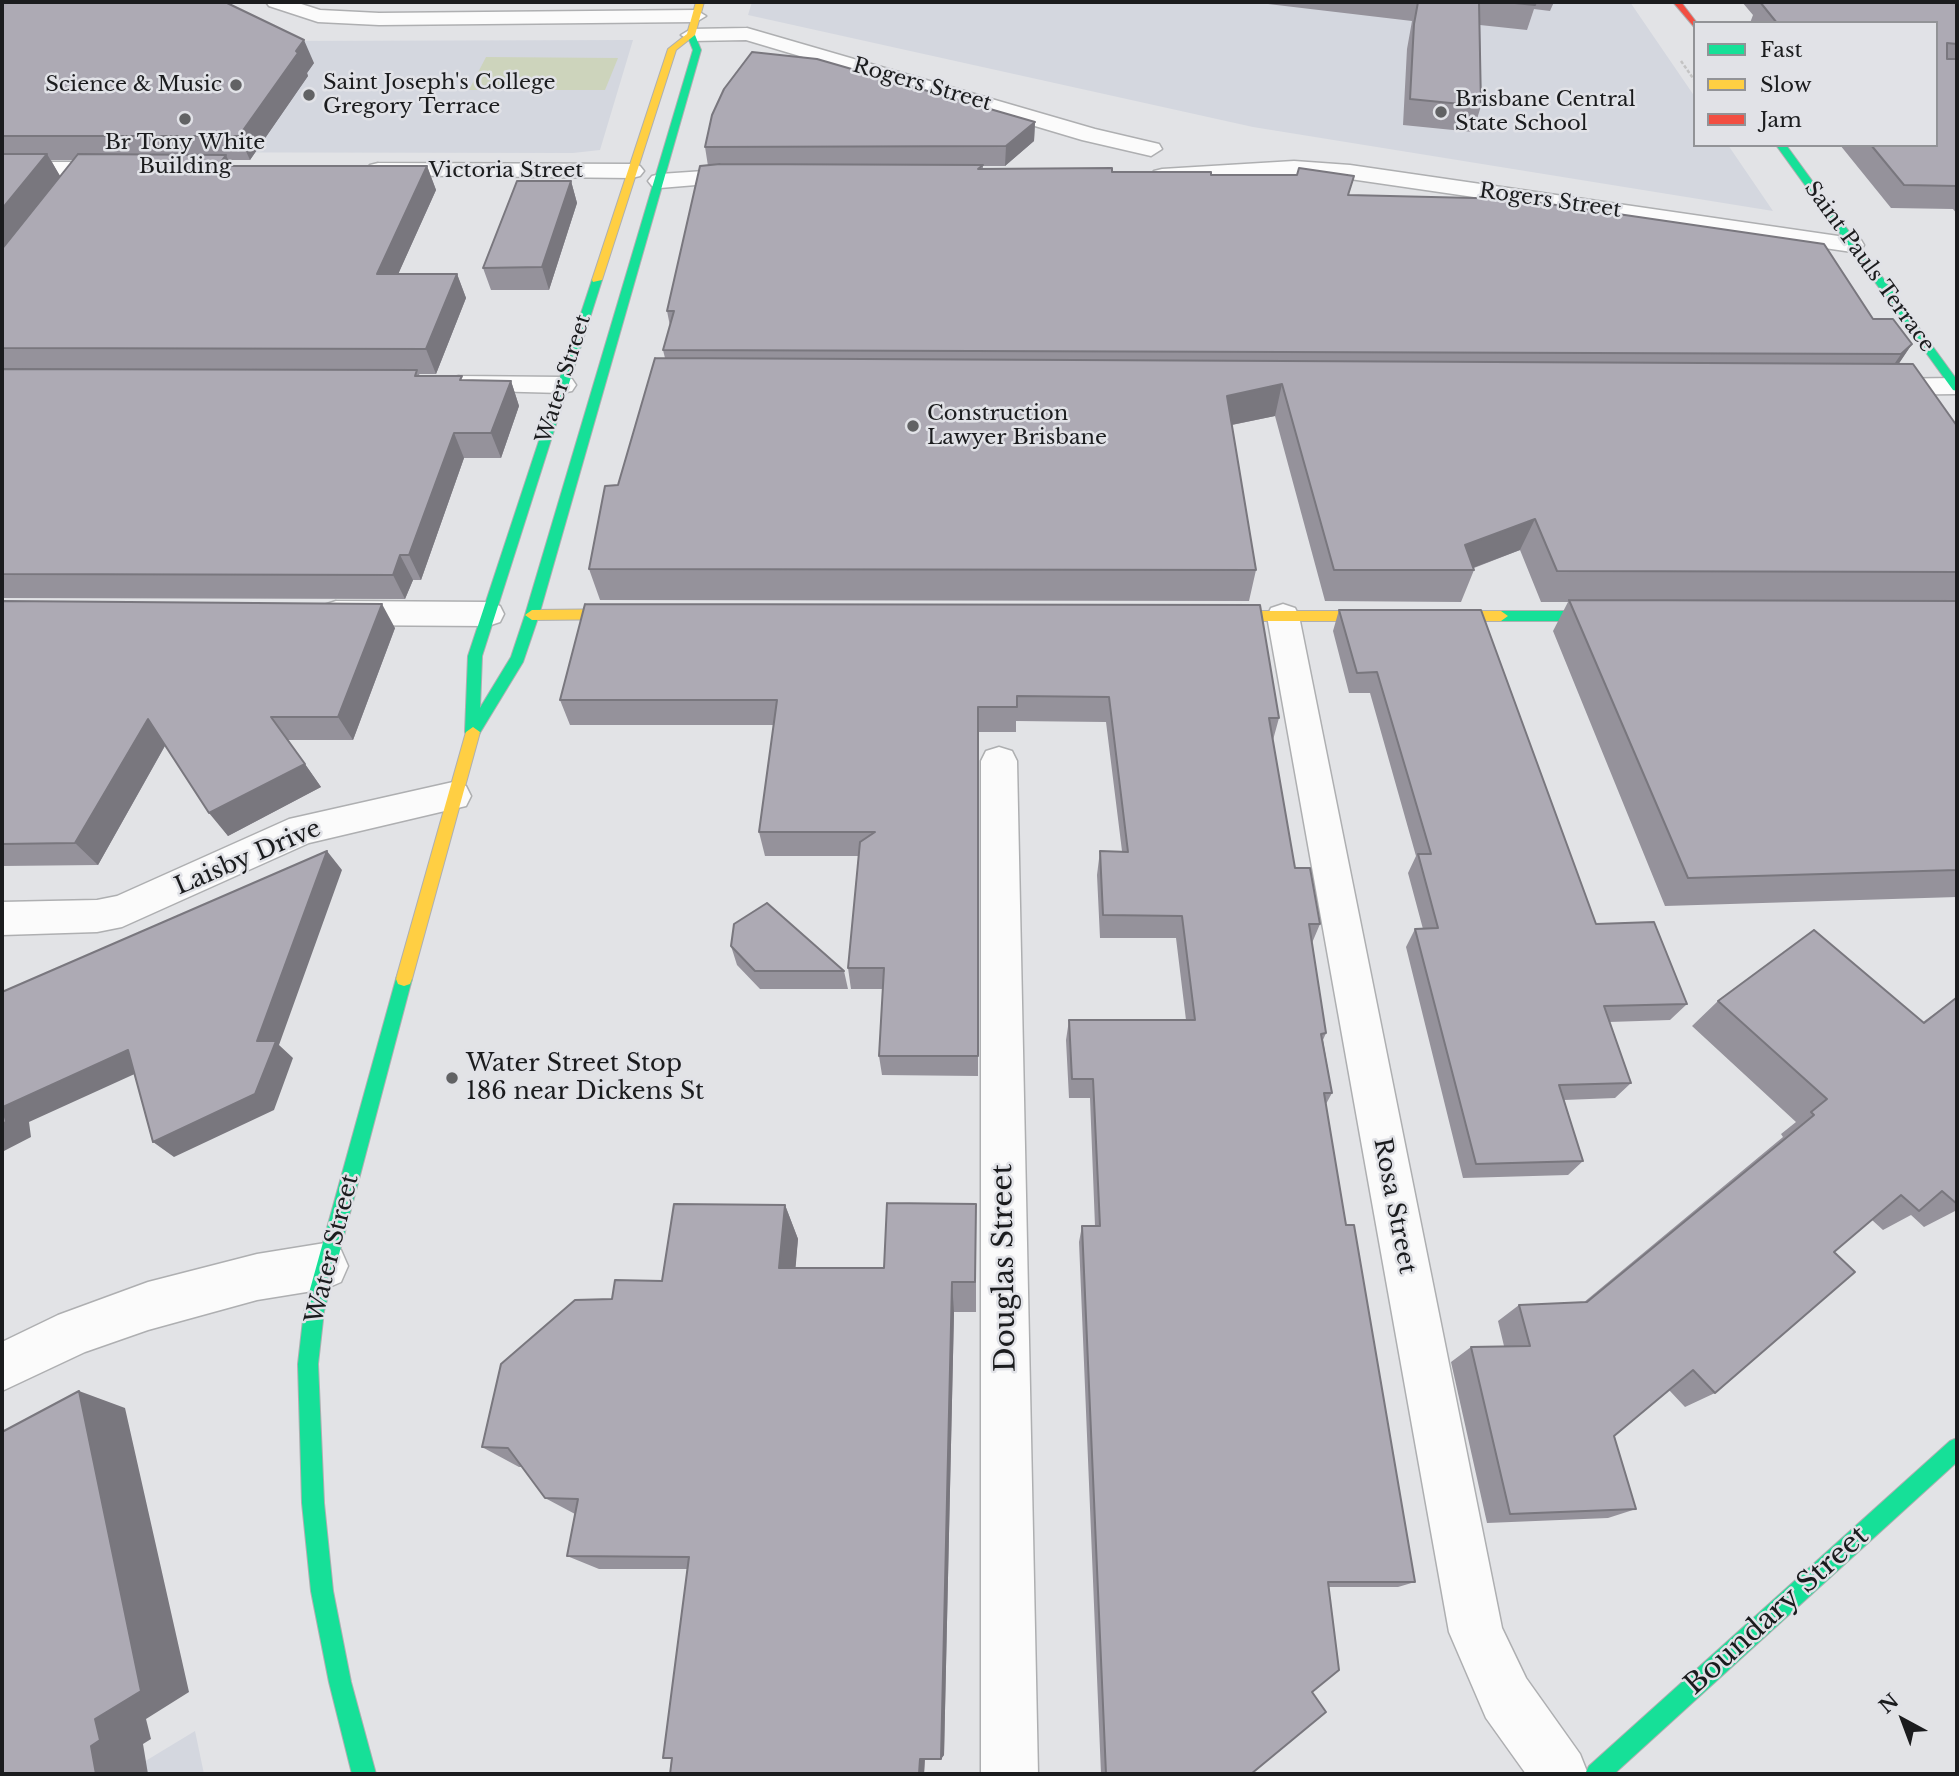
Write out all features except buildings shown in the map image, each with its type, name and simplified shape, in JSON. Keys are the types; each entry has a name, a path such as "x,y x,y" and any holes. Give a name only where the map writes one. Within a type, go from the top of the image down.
{"main road":[{"path":"1677,2 1693,23"},
{"name":"Water Street","path":"472,734 475,656 488,614 672,49 696,18"},
{"name":"Water Street","path":"364,1774 340,1682 322,1591 313,1503 308,1364 314,1311 453,796 472,734 517,659 532,615 697,50 696,18"},
{"name":"Saint Pauls Terrace","path":"1782,147 1956,387"},
{"path":"532,615 656,614"},
{"path":"1189,616 1628,616"},
{"name":"Boundary Street","path":"1597,1774 1957,1448"}],"street":[{"name":"Rogers Street","path":"276,2 318,16 368,19 696,18 1111,151 1151,149"},
{"name":"Rogers Street","path":"1145,177 1199,176 1294,168 1350,172 1852,245"},
{"path":"2,169 138,169"},
{"path":"67,193 85,169"},
{"name":"Victoria Street","path":"353,170 632,171"},
{"path":"660,181 703,176 765,175"},
{"path":"430,384 562,385"},
{"path":"1853,386 1956,387"},
{"path":"300,613 488,614"},
{"name":"Rosa Street","path":"1283,616 1474,1620 1506,1698 1560,1774"},
{"name":"Douglas Street","path":"999,761 1010,1774"},
{"name":"Laisby Drive","path":"2,919 44,919 122,911 302,830 453,796"},
{"path":"2,1367 75,1332 148,1306 257,1277 325,1266"}],"shaded area":[{"name":"Brisbane Central State School","path":"752,2 1630,2 1693,94 1693,147 1729,147 1773,211 1253,127 748,15"},
{"name":"Saint Joseph's College Gregory Terrace","path":"633,40 600,150 573,153 2,152 267,41"},
{"path":"195,1731 204,1774 124,1774"}],"green space":[{"path":"486,57 618,58 605,90 469,90"}],"traffic: fast":[{"path":"473,732 518,658 532,615 697,50 691,35"},
{"path":"1782,147 1957,388"},
{"path":"472,732 475,656 597,280"},
{"path":"1501,616 1611,616"},
{"path":"364,1774 340,1682 322,1591 313,1503 308,1364 314,1311 404,979"},
{"path":"1597,1774 1957,1448"}],"traffic: slow":[{"path":"597,280 672,49 691,35 700,2"},
{"path":"532,615 635,614"},
{"path":"1210,616 1501,616"},
{"path":"404,979 473,732"}],"traffic: jam":[{"path":"1677,2 1693,23"}],"place":[{"name":"Science & Music","path":"236,85"},
{"name":"Saint Joseph's College Gregory Terrace","path":"309,95"},
{"name":"Brisbane Central State School","path":"1441,112"},
{"name":"Br Tony White Building","path":"185,119"},
{"name":"Construction Lawyer Brisbane","path":"913,426"},
{"name":"Water Street Stop 186 near Dickens St","path":"452,1078"}]}
